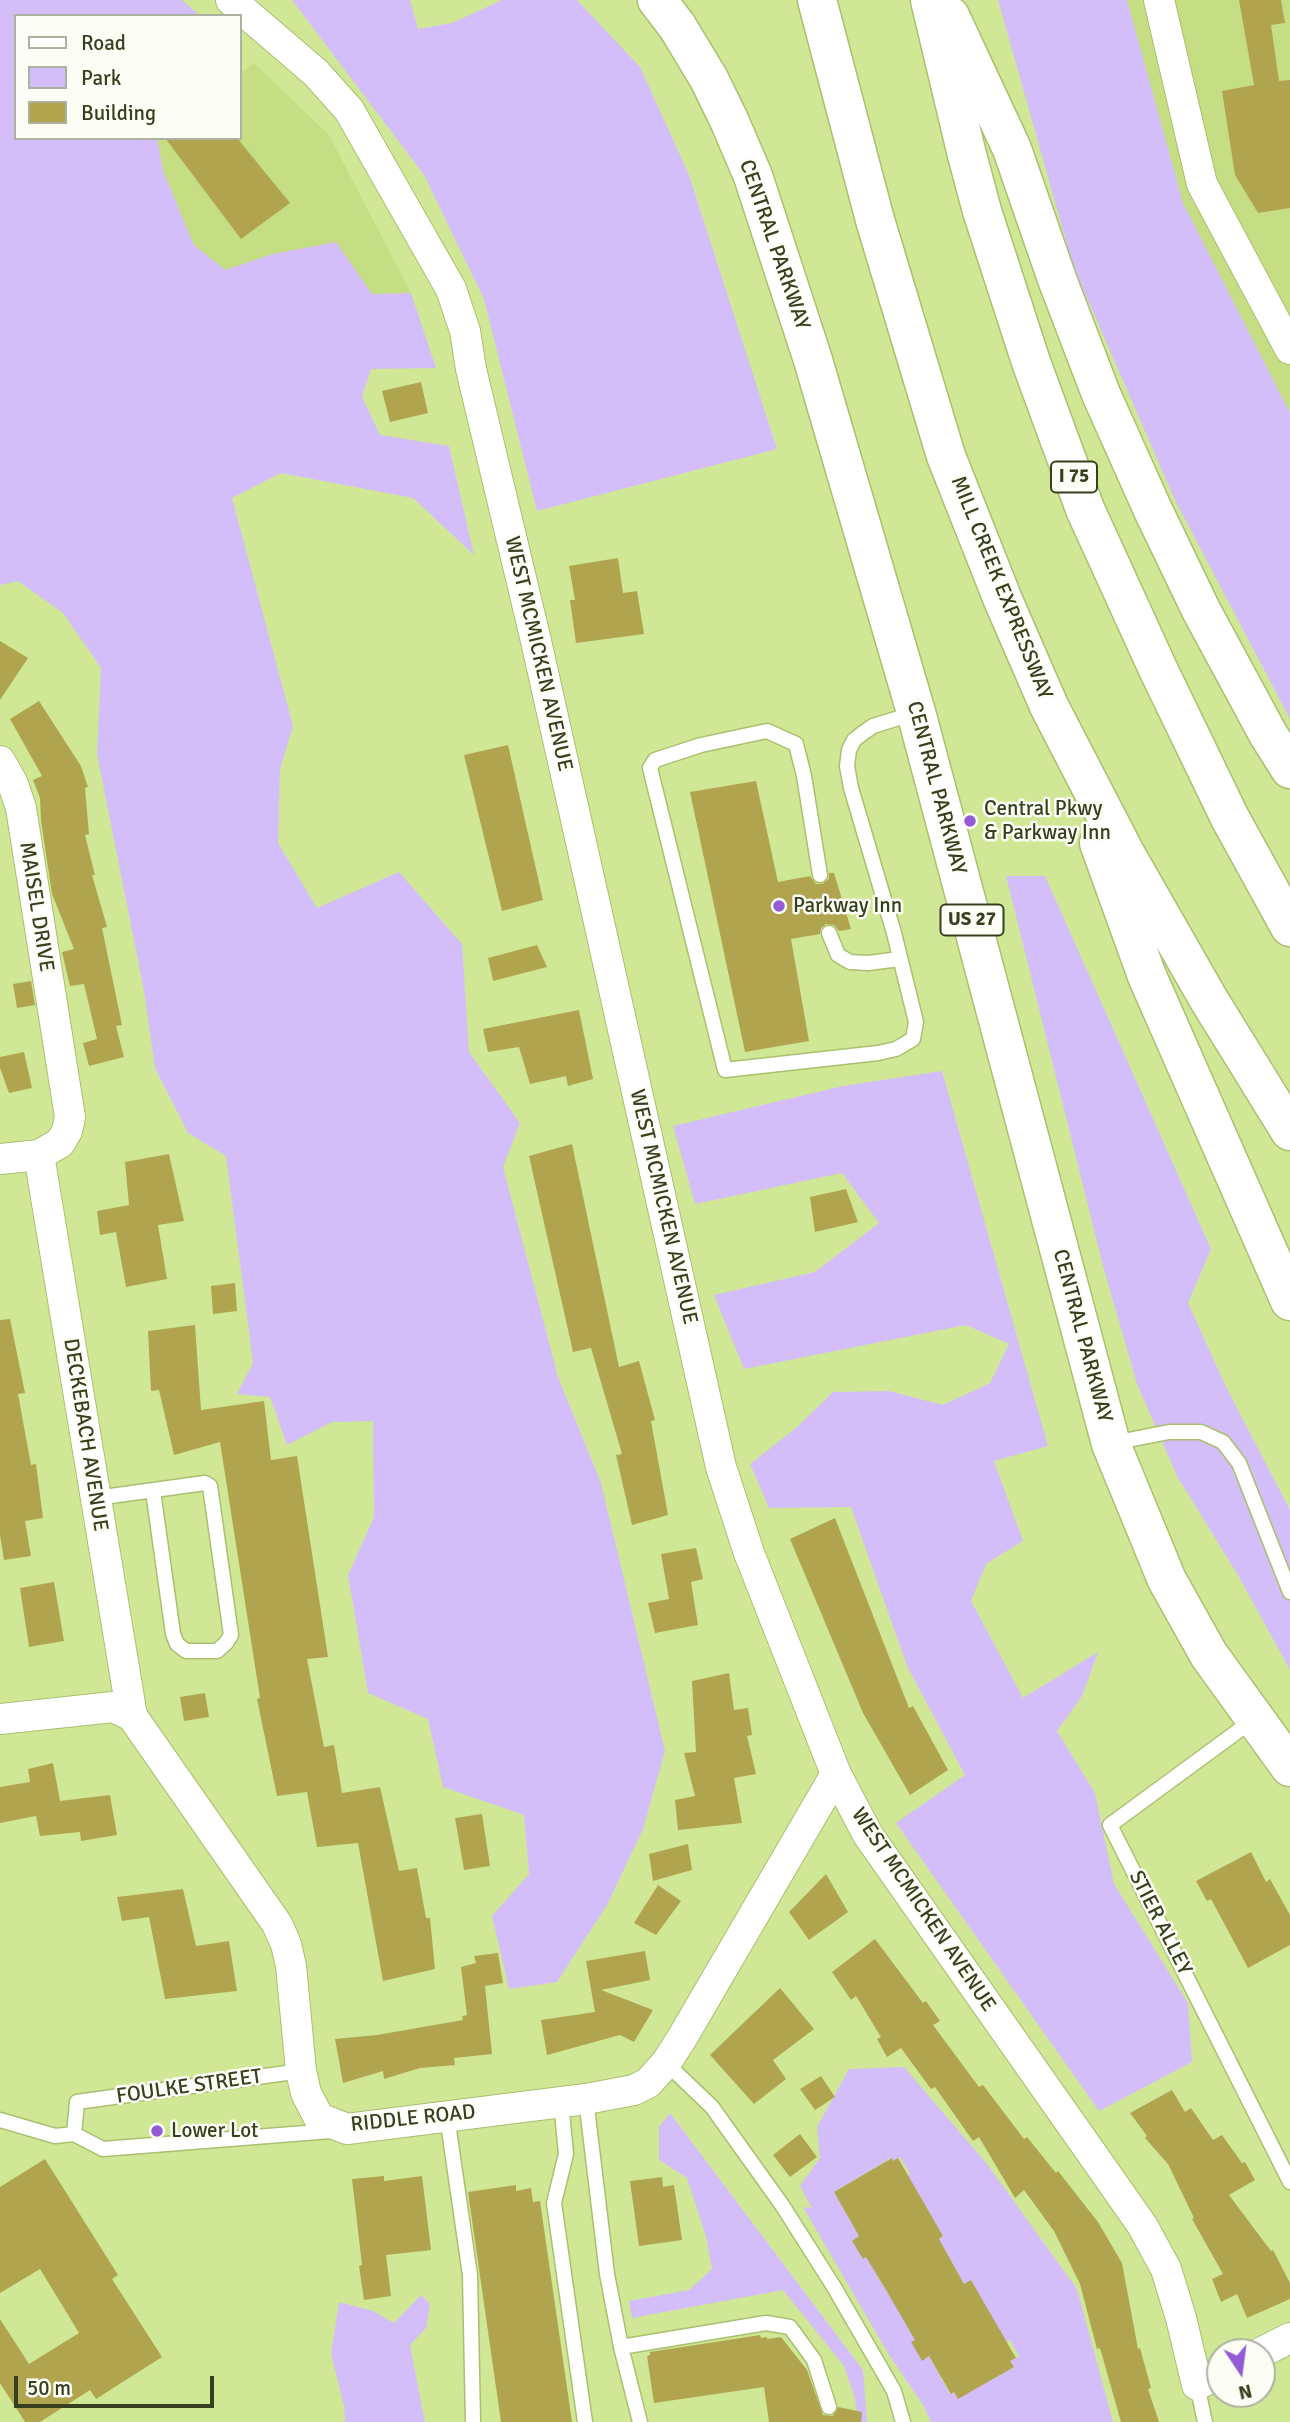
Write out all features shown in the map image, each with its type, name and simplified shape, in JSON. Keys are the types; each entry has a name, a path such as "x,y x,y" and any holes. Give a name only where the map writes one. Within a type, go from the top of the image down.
{"main road":[{"name":"CENTRAL PARKWAY","path":"657,0 677,26 709,79 753,176 813,360 916,712 1111,1444 1167,1580 1209,1655 1290,1767"},
{"name":"MILL CREEK EXPRESSWAY","path":"817,0 874,220 947,456 1003,600 1049,706 1125,853 1209,1000 1290,1131"},
{"name":"I 75","path":"930,0 965,151 982,211 1031,362 1086,509 1158,669 1224,806 1290,927"},
{"path":"943,0 1012,149 1101,394 1152,508 1201,610 1268,734 1290,769"},
{"path":"1049,706 1147,976 1290,1301"}],"street":[{"name":"WEST MCMICKEN AVENUE","path":"231,0 316,73 349,110 452,289 465,331 471,369 539,654 721,1467 749,1553 836,1774 867,1835 1142,2225 1166,2269 1181,2318 1206,2374"},
{"path":"1159,0 1202,184 1290,349"},
{"name":"MAISEL DRIVE","path":"0,761 13,784 21,808 70,1118 60,1143 39,1155"},
{"path":"0,1159 39,1155"},
{"name":"DECKEBACH AVENUE","path":"39,1155 132,1716"},
{"path":"0,1719 113,1707 132,1716"},
{"name":"RIDDLE ROAD","path":"132,1716 277,1924 286,1944 291,1966 301,2071 306,2093 319,2118 347,2129 574,2100 634,2090 648,2082 666,2063 836,1774"}],"lane":[{"path":"820,875 804,776 796,744 767,731 701,745 655,760 650,768 725,1070 878,1053 896,1049 914,1039 916,1023 847,766 849,750 854,740 873,726 916,712"},
{"path":"829,933 838,955 850,962 868,963 900,958"},
{"path":"1111,1444 1169,1432 1201,1432 1223,1442 1239,1463 1290,1592"},
{"path":"96,1498 153,1490 205,1483 210,1486 231,1634 217,1651 186,1651 177,1644 173,1633 153,1490"},
{"name":"STIER ALLEY","path":"1254,1719 1110,1825 1290,2182"},
{"path":"666,2063 712,2107 782,2205 834,2287 894,2391 903,2422"},
{"name":"FOULKE STREET","path":"74,2134 77,2102 301,2071"},
{"path":"574,2100 621,2347 640,2422"},
{"path":"574,2100 566,2154 554,2203 585,2422"},
{"path":"447,2116 470,2275 473,2422"},
{"path":"0,2120 55,2136 74,2134 103,2149 347,2129"},
{"path":"621,2347 766,2323 790,2327 814,2360 829,2407"}],"shaded area":[{"path":"1127,0 1290,0 1290,413 1183,203"},
{"path":"254,63 329,135 411,293 372,294 273,254 225,270 194,245 163,171 157,140 242,140 242,72"}],"green space":[{"path":"0,0 182,0 198,14 14,14 14,140 157,140 163,171 194,245 225,270 273,254 336,242 372,294 411,293 436,368 371,369 362,397 380,435 449,446 474,555 413,498 281,473 232,498 293,726 280,769 278,843 317,908 399,872 462,944 469,1052 520,1123 503,1167 558,1377 601,1483 665,1751 643,1829 607,1905 557,1982 509,1989 492,1916 529,1874 524,1815 443,1787 428,1719 368,1693 348,1575 374,1517 373,1421 332,1422 287,1445 270,1397 237,1394 253,1363 226,1156 188,1133 155,1068 144,991 97,754 101,668 63,613 18,581 0,585"},
{"path":"292,0 410,0 418,29 452,23 502,0 577,0 640,67 689,175 777,449 537,511 484,299 424,175"},
{"path":"998,0 1127,0 1183,203 1290,413 1290,719 1175,500 1073,266"},
{"path":"1006,876 1045,876 1211,1249 1188,1303 1226,1387 1290,1510 1290,1670 1239,1577 1177,1476 1137,1384 1103,1266"},
{"path":"942,1071 1048,1446 994,1461 1023,1541 986,1564 971,1601 1023,1698 1098,1652 1082,1696 1057,1731 1095,1793 1114,1884 1188,2003 1192,2062 1099,2111 896,1823 965,1775 907,1666 851,1507 769,1508 750,1464 796,1428 833,1392 889,1391 943,1405 990,1383 1009,1344 966,1325 744,1369 714,1295 815,1272 879,1223 842,1173 695,1204 673,1126 843,1086"},
{"path":"904,2067 987,2164 1077,2289 1113,2422 931,2422 803,2207 812,2208 800,2186 820,2158 817,2127 849,2069","holes":["900,2157 910,2174 905,2177 943,2236 939,2239 964,2284 971,2280 1004,2343 1010,2340 1019,2356 1010,2361 1014,2367 958,2398 954,2392 950,2394 929,2356 922,2360 912,2342 918,2338 878,2278 870,2255 852,2241 859,2236 834,2192 891,2158 893,2161"]},
{"path":"670,2113 863,2370 867,2422 858,2422 855,2399 844,2366 783,2290 632,2318 629,2301 689,2290 712,2269 706,2237 687,2178 659,2160 659,2127"},
{"path":"421,2295 430,2304 426,2328 410,2345 425,2422 345,2422 344,2406 331,2354 339,2302 373,2311 394,2323"}],"building":[{"path":"1239,0 1281,0 1285,23 1271,25 1279,81 1290,80 1290,208 1258,213 1235,175 1222,91 1254,85"},
{"path":"167,140 239,140 290,203 241,239"},
{"path":"421,382 428,413 390,422 382,391"},
{"path":"618,558 623,593 637,591 644,634 576,643 570,600 575,600 569,566"},
{"path":"0,641 28,658 0,700"},
{"path":"39,701 81,766 88,787 85,788 89,834 85,835 95,875 92,875 107,927 102,928 122,1025 116,1026 124,1057 89,1066 83,1043 97,1039 84,984 70,986 62,952 74,949 52,894 40,798 33,780 42,776 10,719"},
{"path":"508,745 543,900 502,911 464,755"},
{"name":"Parkway Inn","path":"756,781 778,882 810,876 816,884 822,884 829,879 829,873 834,873 851,929 839,931 834,925 826,924 821,928 820,934 791,939 809,1041 745,1052 690,792"},
{"path":"537,945 547,967 493,981 488,958"},
{"path":"31,981 35,1005 17,1008 13,984"},
{"path":"579,1010 593,1079 568,1086 566,1076 530,1084 519,1047 488,1052 483,1029"},
{"path":"24,1052 32,1088 9,1093 0,1068 0,1057"},
{"path":"572,1144 619,1367 639,1361 655,1420 651,1421 668,1515 632,1525 616,1455 622,1454 591,1348 573,1352 529,1156"},
{"path":"169,1154 184,1221 158,1225 167,1279 126,1287 116,1232 100,1235 97,1211 129,1205 125,1162"},
{"path":"846,1189 858,1222 815,1232 810,1197"},
{"path":"235,1283 237,1311 213,1314 211,1286"},
{"path":"10,1319 25,1393 18,1394 31,1465 36,1464 43,1518 25,1521 31,1556 4,1560 0,1535 0,1320"},
{"path":"195,1325 201,1410 264,1401 271,1460 297,1456 328,1657 307,1659 324,1747 334,1745 342,1793 380,1787 399,1871 417,1868 426,1918 430,1918 435,1969 383,1981 358,1843 317,1847 307,1792 277,1796 257,1699 260,1698 220,1442 174,1455 159,1390 151,1391 148,1331"},
{"path":"835,1518 909,1708 913,1706 948,1770 910,1795 863,1713 790,1539"},
{"path":"696,1548 703,1579 691,1582 698,1625 655,1633 648,1603 669,1599 661,1554"},
{"path":"54,1582 64,1641 29,1647 20,1588"},
{"path":"729,1673 734,1710 748,1708 752,1735 747,1736 756,1774 734,1778 742,1823 678,1830 675,1800 695,1796 684,1753 696,1752 692,1681"},
{"path":"205,1693 209,1717 184,1721 180,1697"},
{"path":"53,1763 60,1801 110,1795 117,1835 81,1841 80,1832 40,1836 36,1816 0,1823 0,1787 30,1782 28,1769"},
{"path":"482,1814 490,1866 464,1870 455,1818"},
{"path":"688,1844 692,1870 653,1881 649,1854"},
{"path":"1251,1852 1266,1882 1270,1879 1290,1915 1290,1945 1248,1968 1211,1899 1207,1901 1196,1881"},
{"path":"826,1874 848,1912 809,1940 789,1912"},
{"path":"658,1885 681,1901 656,1935 634,1923"},
{"path":"183,1889 196,1946 229,1941 237,1991 165,1999 149,1917 122,1921 117,1897"},
{"path":"875,1939 923,2003 926,2001 940,2021 933,2025 979,2087 983,2085 1024,2139 1027,2137 1056,2173 1058,2171 1098,2222 1122,2263 1138,2349 1140,2348 1151,2388 1148,2389 1159,2422 1121,2422 1100,2348 1097,2349 1080,2284 1054,2231 1024,2190 1015,2198 979,2137 973,2141 935,2087 931,2089 901,2048 887,2057 877,2039 881,2037 856,1996 851,2000 832,1972"},
{"path":"645,1951 650,1980 601,1990 653,2010 634,2042 620,2035 547,2055 541,2020 595,2012 586,1961"},
{"path":"498,1953 503,1983 485,1986 492,2054 454,2058 455,2065 420,2068 384,2079 383,2071 343,2083 335,2039 377,2035 463,2020 462,2016 467,2015 461,1967 476,1963 474,1956"},
{"path":"780,1988 814,2029 773,2060 786,2079 754,2104 710,2055"},
{"path":"821,2076 835,2097 815,2110 800,2089"},
{"path":"1172,2090 1185,2112 1191,2108 1213,2140 1222,2135 1242,2163 1245,2162 1255,2180 1229,2195 1271,2251 1273,2250 1290,2283 1290,2299 1247,2318 1237,2294 1221,2302 1212,2279 1223,2274 1192,2219 1194,2218 1168,2164 1145,2138 1147,2136 1130,2113"},
{"path":"800,2134 817,2157 790,2177 773,2155"},
{"path":"892,2158 893,2161 898,2158 943,2236 939,2239 964,2284 971,2280 1016,2358 1010,2361 1014,2367 958,2399 954,2392 951,2394 929,2356 922,2361 911,2342 915,2340 886,2290 866,2257 863,2259 852,2241 859,2236 834,2192"},
{"path":"45,2159 118,2275 112,2279 162,2357 96,2399 90,2390 40,2422 25,2422 0,2383 0,2319 29,2364 79,2333 40,2269 0,2293 0,2187"},
{"path":"384,2176 384,2181 422,2176 431,2250 386,2255 391,2296 364,2300 352,2179"},
{"path":"662,2177 663,2187 674,2185 682,2240 639,2246 630,2181"},
{"path":"516,2185 516,2191 531,2188 533,2202 540,2201 572,2422 501,2422 468,2192"},
{"path":"760,2335 761,2338 767,2339 781,2337 807,2370 823,2415 833,2416 838,2407 862,2412 861,2422 769,2422 764,2387 654,2403 647,2356 650,2352"}],"place":[{"name":"Central Pkwy & Parkway Inn","path":"970,821"},
{"name":"Parkway Inn","path":"779,906"},
{"name":"Lower Lot","path":"157,2131"}]}
